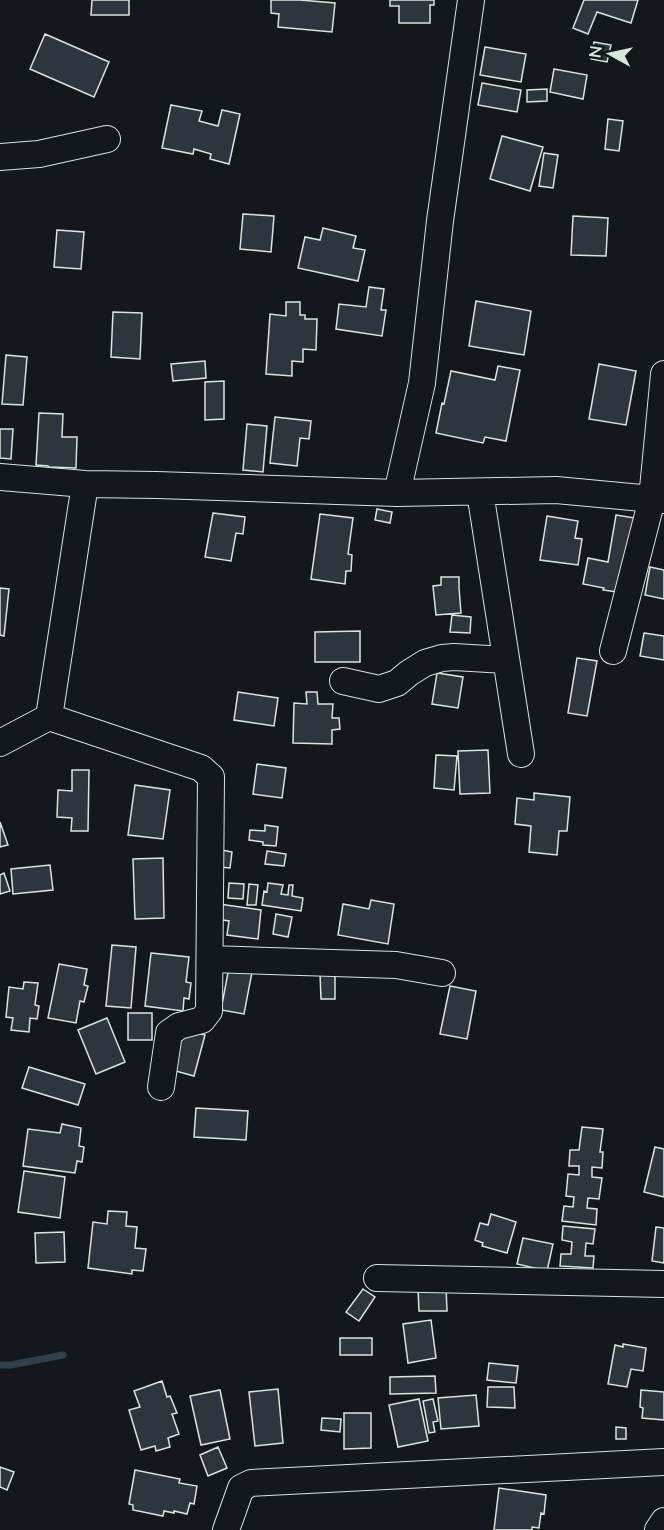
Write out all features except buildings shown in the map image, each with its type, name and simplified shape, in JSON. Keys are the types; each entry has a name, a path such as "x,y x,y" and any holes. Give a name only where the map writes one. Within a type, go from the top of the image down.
{"street":[{"path":"398,493 422,383 442,209 471,0"},
{"path":"0,157 39,154 107,139"},
{"path":"613,651 658,500 664,374"},
{"path":"0,477 85,484 398,493 556,490 658,500"},
{"path":"49,717 85,484"},
{"path":"480,492 521,754"},
{"path":"343,681 379,689 397,683 425,663 442,658 506,660"},
{"path":"0,743 49,717 201,768 212,777 209,1011 202,1020 179,1026 169,1034 161,1087"},
{"path":"210,959 396,965 442,973"},
{"path":"377,1278 664,1284"},
{"path":"226,1530 241,1488 252,1483 664,1462"},
{"path":"658,1530 664,1521"}],"waterway":[{"path":"0,1365 63,1355"}]}
